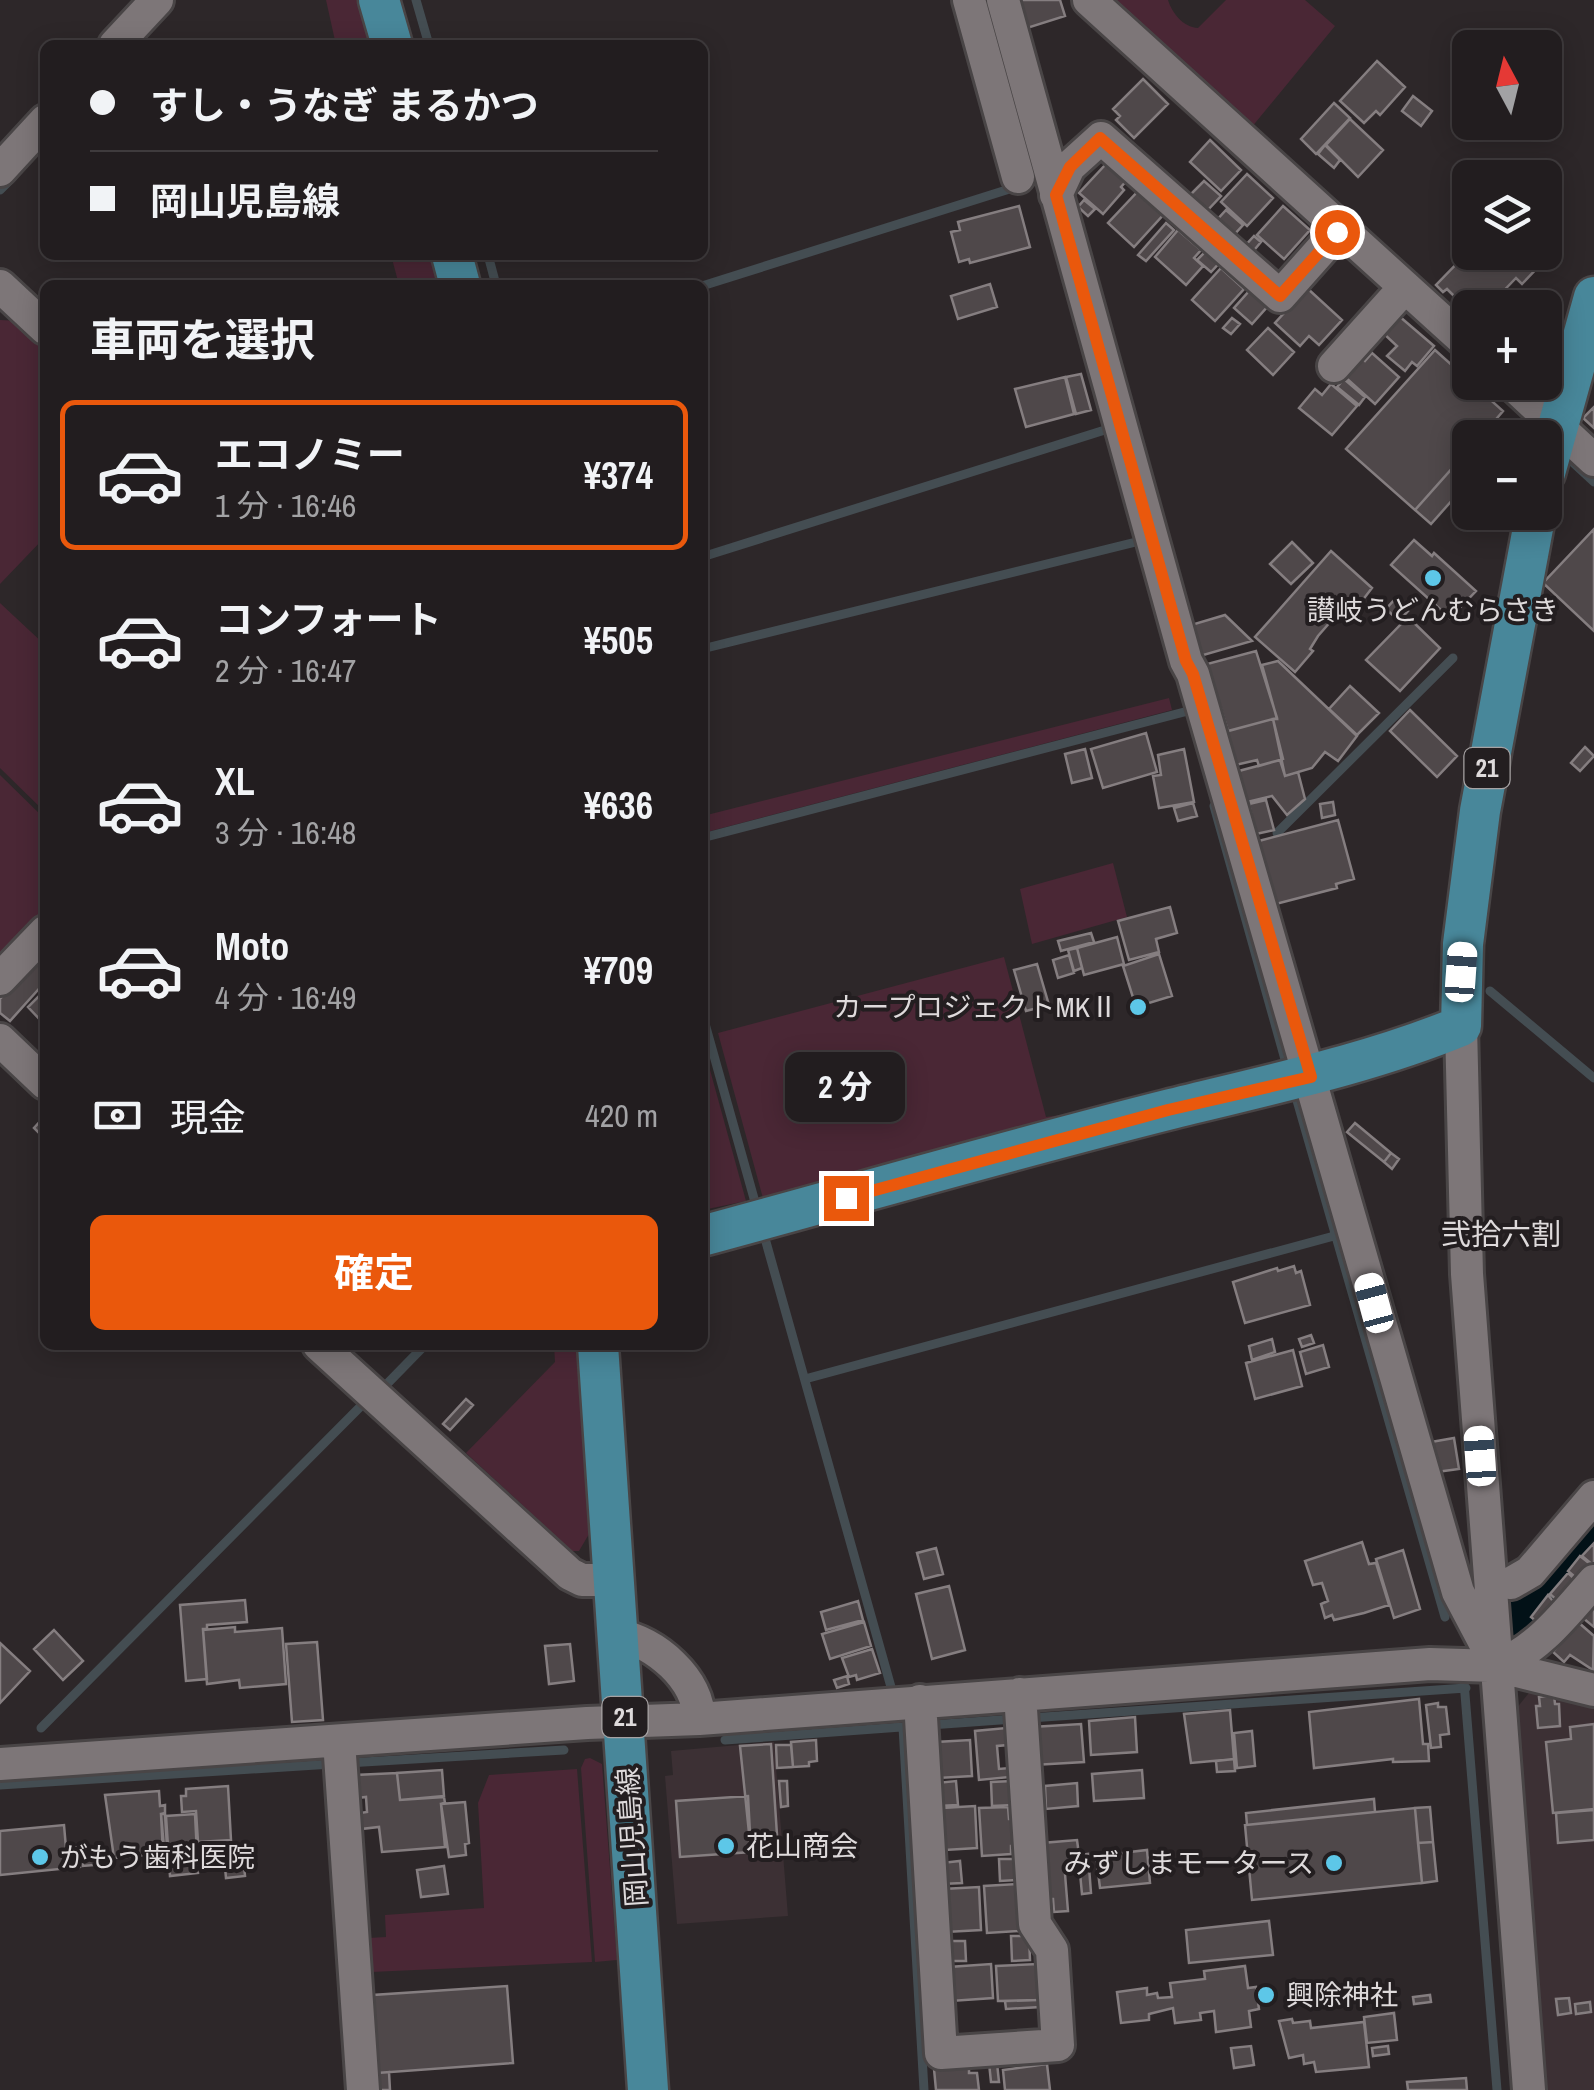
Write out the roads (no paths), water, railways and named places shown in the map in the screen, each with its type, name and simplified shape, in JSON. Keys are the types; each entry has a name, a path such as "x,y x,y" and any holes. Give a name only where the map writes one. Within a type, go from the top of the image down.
{"main road":[{"path":"380,0 391,40"},
{"path":"1557,420 1594,297"},
{"name":"21","path":"1461,1026 1463,944 1480,811 1533,530"},
{"path":"708,1234 1168,1110 1298,1080 1389,1054 1461,1026"},
{"name":"岡山児島線","path":"598,1350 648,2090"}],"street":[{"path":"120,40 157,0"},
{"path":"968,0 1018,177"},
{"path":"1004,0 1186,661 1199,693 1298,1080 1458,1592 1497,1666"},
{"path":"1090,0 1398,294 1452,333"},
{"path":"0,170 40,126"},
{"path":"1056,195 1070,167 1100,138 1280,296 1332,237"},
{"path":"0,286 40,323"},
{"path":"1334,366 1398,294"},
{"path":"1529,400 1551,420"},
{"path":"1562,431 1594,460"},
{"path":"0,979 40,937"},
{"path":"1461,1026 1468,1274 1529,2090"},
{"path":"0,1040 40,1078"},
{"path":"324,1350 570,1574 582,1580 614,1580"},
{"path":"1510,1583 1530,1572 1594,1497"},
{"path":"1497,1666 1519,1656 1551,1631 1594,1581"},
{"path":"618,1635 647,1644 670,1662 695,1698 699,1719"},
{"path":"0,1764 339,1755 625,1722 920,1716 1021,1709 1430,1664 1497,1666 1594,1690"},
{"path":"920,1716 941,2053 1058,2044 1052,1950 1036,1924 1021,1709"},
{"path":"339,1755 363,2090"}],"waterway":[{"path":"416,0 428,40"},
{"path":"996,36 1009,84"},
{"path":"0,190 13,177"},
{"path":"708,284 1019,186"},
{"path":"489,260 495,280"},
{"path":"708,555 1108,429"},
{"path":"1568,458 1594,482"},
{"path":"708,648 1140,541"},
{"path":"1277,833 1453,658"},
{"path":"708,836 1188,711"},
{"path":"1214,806 1288,1070"},
{"path":"1490,991 1594,1078"},
{"path":"708,1034 755,1202"},
{"path":"1294,1090 1445,1617"},
{"path":"805,1379 1334,1236"},
{"path":"766,1242 891,1687"},
{"path":"383,1388 420,1350"},
{"path":"41,1728 362,1405"},
{"path":"1509,1612 1543,1583 1594,1522"},
{"path":"1464,1682 1497,2090"},
{"path":"1030,1718 1466,1688"},
{"path":"930,1725 1014,1719"},
{"path":"725,1740 915,1726"},
{"path":"903,1727 924,2090"},
{"path":"347,1763 564,1750"},
{"path":"0,1785 332,1764"}],"place":[{"name":"讃岐うどんむらさき","path":"1433,578"},
{"name":"カープロジェクトMKⅡ","path":"1138,1007"},
{"name":"花山商会","path":"726,1846"},
{"name":"がもう歯科医院","path":"40,1857"},
{"name":"みずしまモータース","path":"1334,1863"},
{"name":"興除神社","path":"1266,1995"}],"district":[{"name":"弐拾六割","path":"1501,1235"}]}
